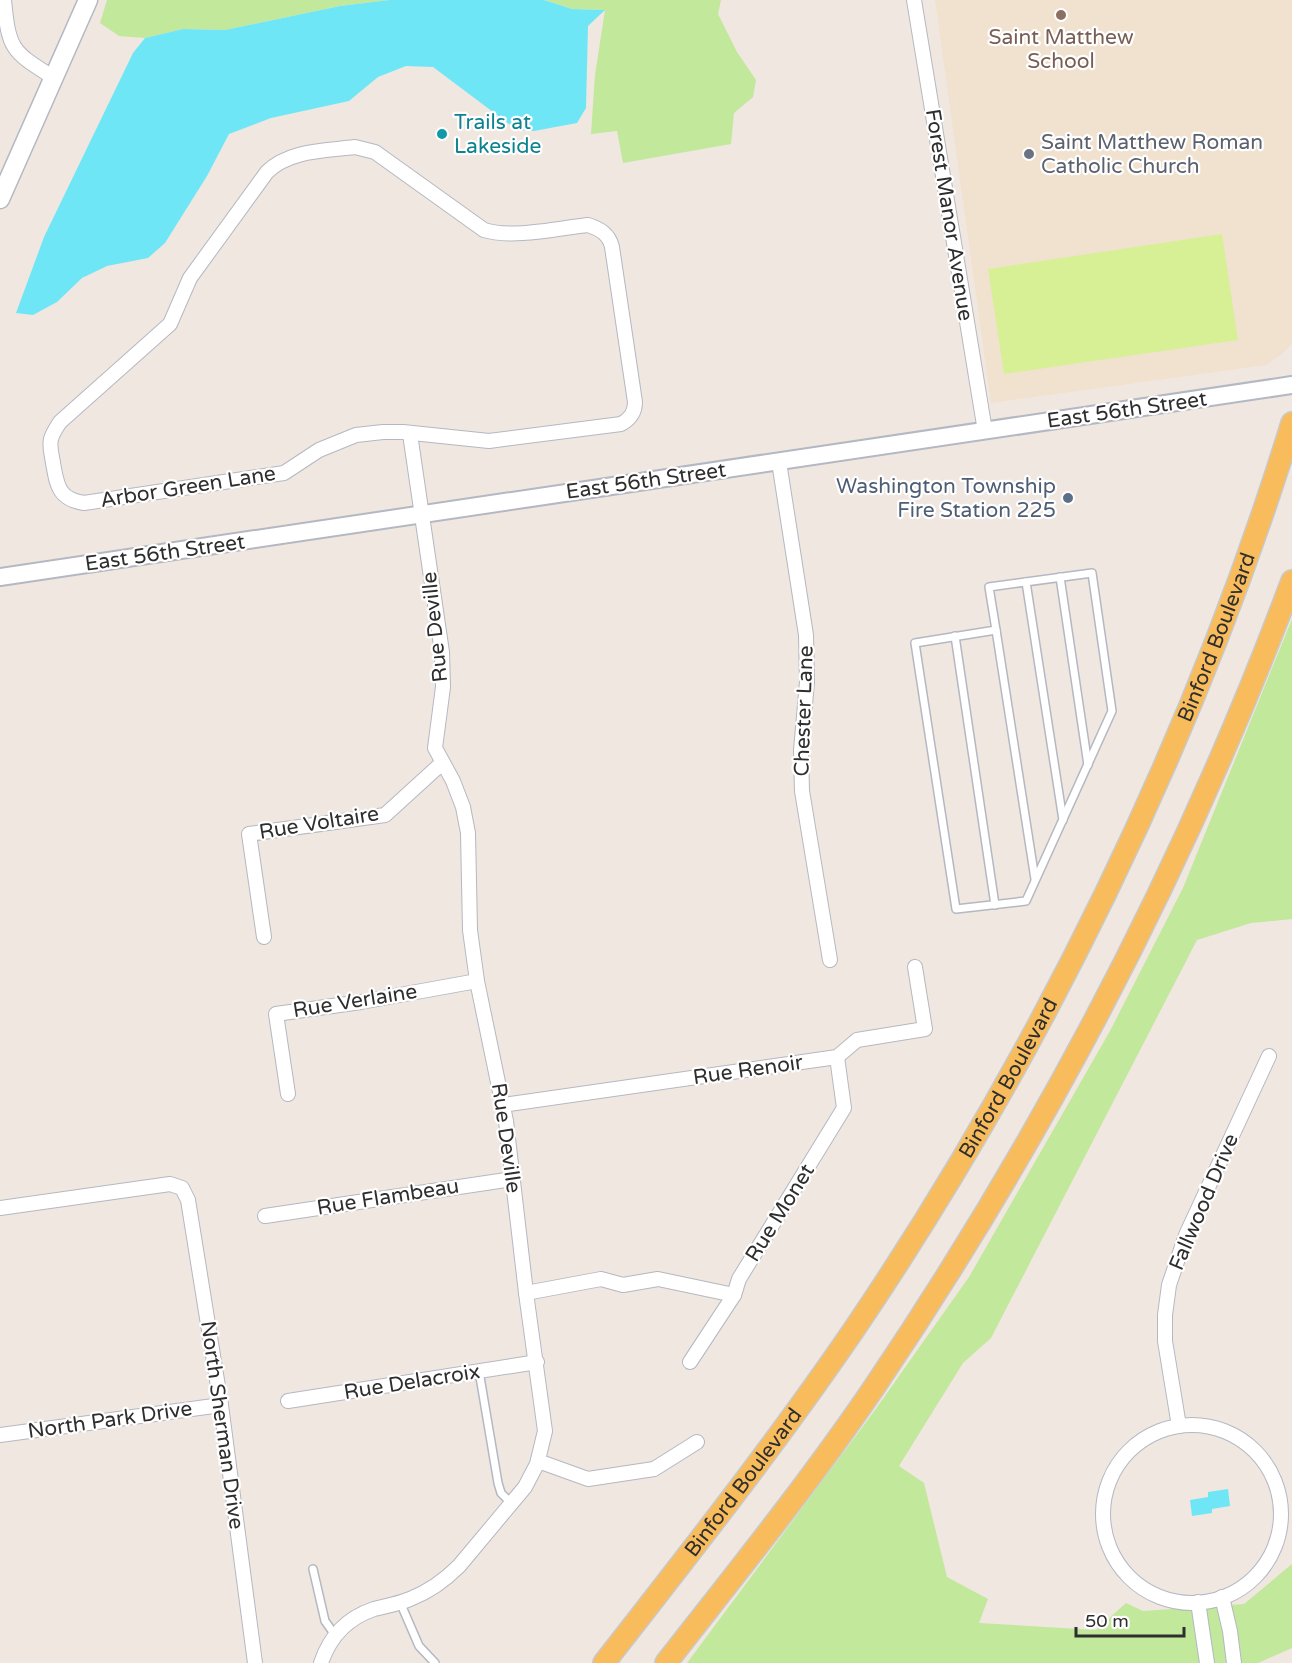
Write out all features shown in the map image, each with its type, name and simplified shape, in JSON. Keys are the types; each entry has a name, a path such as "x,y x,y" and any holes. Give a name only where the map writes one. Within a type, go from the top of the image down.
{"main road":[{"path":"0,199 88,0"},
{"name":"Binford Boulevard","path":"604,1663 719,1518 817,1384 912,1240 999,1095 1088,929 1158,777 1225,614 1257,529 1292,423"},
{"path":"666,1663 786,1509 852,1419 918,1321 1015,1165 1100,1013 1160,893 1234,728 1292,580"}],"street":[{"path":"4,0 9,36 13,47 22,57 54,78"},
{"name":"Forest Manor Avenue","path":"914,0 985,431"},
{"name":"Arbor Green Lane","path":"355,147 370,149 484,230 507,234 588,225 597,227 607,236 612,247 635,406 629,419 621,424 489,441 410,434 383,432 343,439 319,450 284,473 84,503 65,496 56,484 51,440 60,422 170,324 190,278 267,172 290,156 355,147"},
{"name":"East 56th Street","path":"0,577 1292,385"},
{"name":"Rue Deville","path":"321,1663 335,1635 355,1617 426,1592 449,1576 531,1478 538,1461 545,1431 503,1105 477,981 470,930 468,832 463,807 453,781 435,748 443,687 442,652 420,515 410,434"},
{"name":"Chester Lane","path":"779,462 806,635 807,682 801,750 802,791 830,960"},
{"name":"Rue Voltaire","path":"264,937 249,834 385,815 442,763"},
{"name":"Rue Renoir","path":"503,1105 837,1057 857,1040 925,1029 915,967"},
{"name":"Rue Verlaine","path":"288,1094 276,1014 477,981"},
{"name":"Fallwood Drive","path":"1179,1426 1165,1341 1165,1315 1169,1285 1186,1235 1269,1056"},
{"name":"Rue Monet","path":"690,1362 734,1295 740,1279 844,1108 837,1057"},
{"name":"Rue Flambeau","path":"265,1216 512,1179"},
{"name":"North Sherman Drive","path":"0,1208 170,1184 182,1188 188,1200 221,1405 255,1663"},
{"path":"526,1293 601,1279 623,1285 658,1279 734,1295"},
{"name":"Rue Delacroix","path":"288,1401 537,1362"},
{"name":"North Park Drive","path":"0,1435 221,1405"},
{"path":"1179,1426 1211,1427 1241,1439 1252,1447 1265,1462 1279,1491 1280,1527 1271,1555 1253,1578 1222,1597 1198,1602 1169,1599 1155,1594 1136,1583 1113,1555 1104,1526 1103,1510 1107,1488 1114,1470 1131,1449 1147,1437 1166,1429 1179,1426"},
{"path":"538,1461 588,1479 654,1469 697,1442"},
{"path":"1222,1597 1230,1630 1234,1663"},
{"path":"1198,1602 1207,1663"}],"lane":[{"path":"996,630 915,643 956,909 1026,901 1036,881 1112,711 1092,573 989,587 996,630 1036,881"},
{"path":"1060,577 1088,765"},
{"path":"1026,582 1063,821"},
{"path":"955,636 994,904"},
{"path":"479,1371 498,1483 501,1493 511,1503"},
{"path":"313,1569 325,1621 335,1635"},
{"path":"400,1602 419,1646 435,1663"}],"shaded area":[{"path":"935,0 1292,0 1292,344 1266,365 991,403"}],"green space":[{"path":"107,0 389,0 340,6 225,30 183,29 145,38 119,36 100,23"},
{"path":"544,0 721,0 718,14 737,52 756,80 753,97 734,113 731,144 623,163 617,131 591,134 595,75 605,10 572,9"},
{"path":"1222,234 1238,340 1004,374 988,269"},
{"path":"1292,619 1292,919 1251,923 1197,940 991,1338 963,1363 899,1466 924,1483 947,1577 988,1599 979,1623 1096,1630 1126,1603 1143,1611 1244,1604 1292,1564 1292,1648 1258,1663 687,1663 875,1410 969,1277 1110,1031 1183,888"}],"water":[{"path":"389,0 544,0 572,9 605,10 588,26 586,108 577,123 534,131 517,130 433,67 406,66 378,77 349,101 271,118 229,134 207,176 165,243 148,258 107,266 82,278 57,302 33,315 16,313 44,237 133,53 145,38 183,29 225,30 340,6"},
{"path":"1228,1489 1230,1506 1212,1509 1212,1513 1192,1516 1190,1500 1208,1497 1208,1492"}],"place":[{"name":"Saint Matthew School","path":"1061,15"},
{"name":"Trails at Lakeside","path":"442,134"},
{"name":"Saint Matthew Roman Catholic Church","path":"1029,154"},
{"name":"Washington Township Fire Station 225","path":"1068,498"}]}
